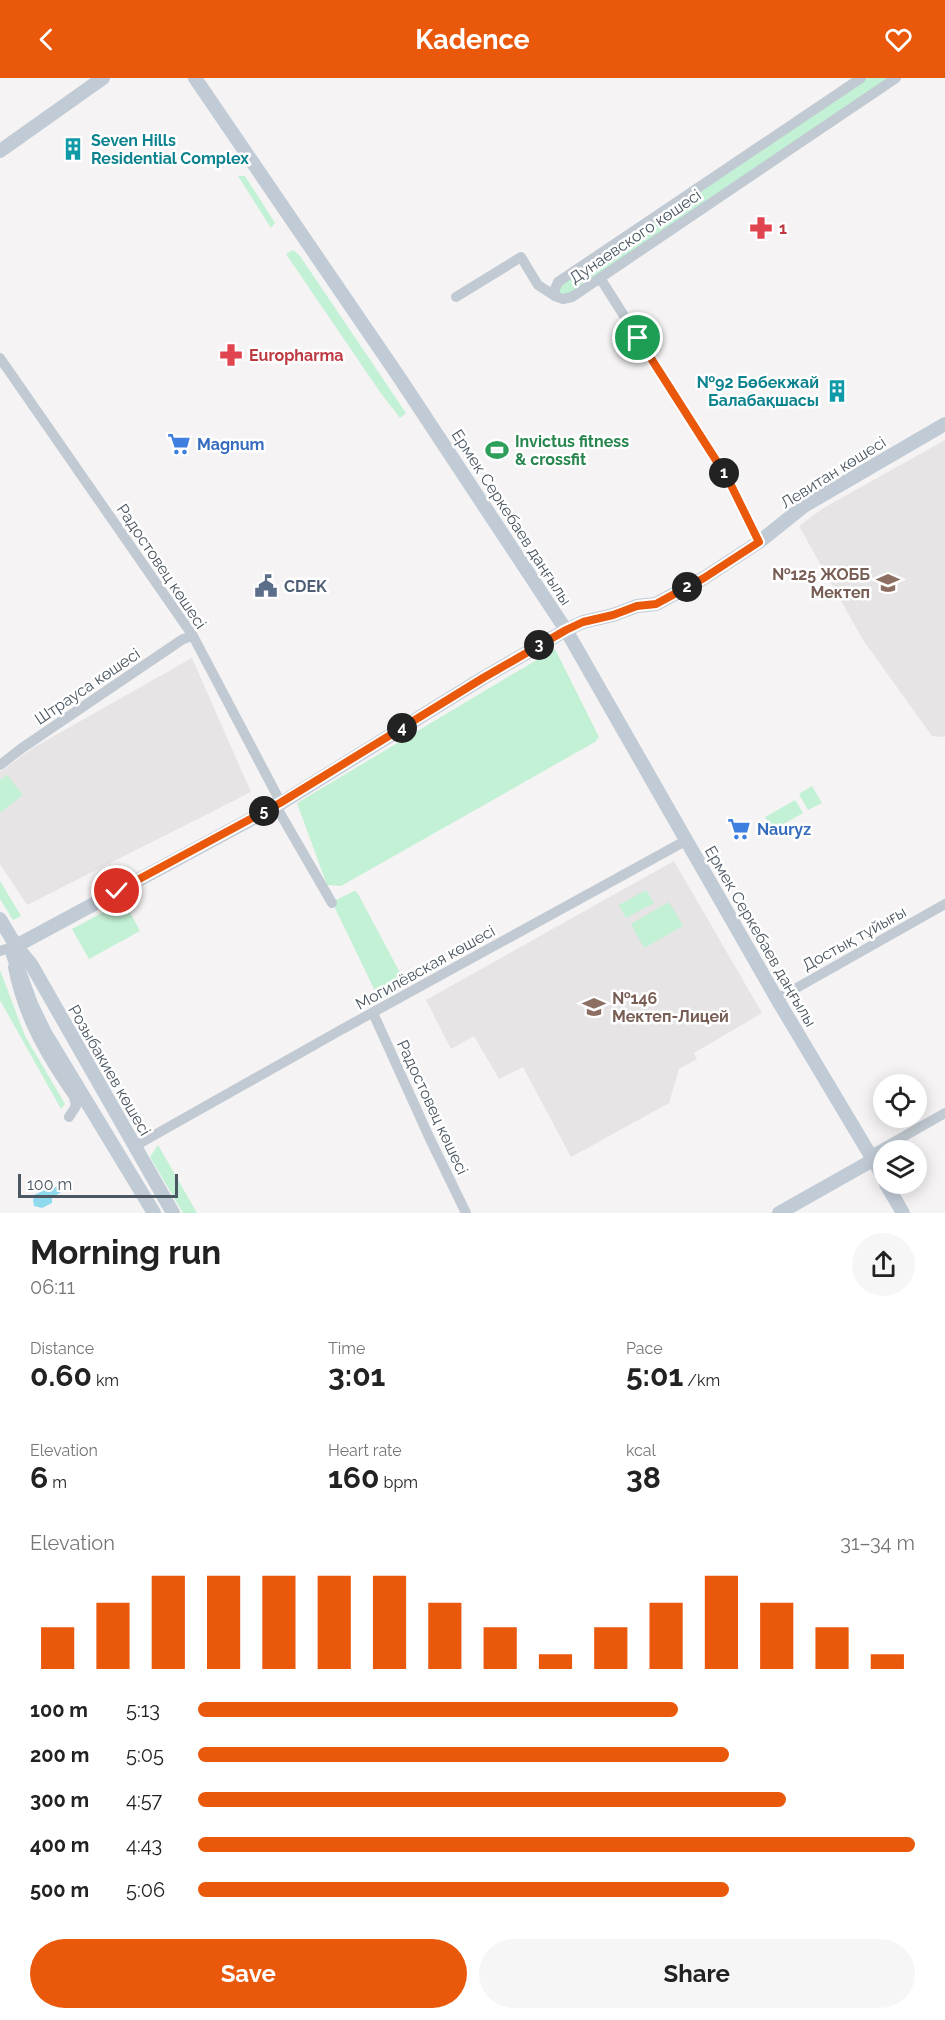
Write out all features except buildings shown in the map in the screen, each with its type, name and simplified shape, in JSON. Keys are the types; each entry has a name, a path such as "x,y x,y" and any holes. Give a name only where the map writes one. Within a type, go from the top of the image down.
{"street":[{"path":"0,151 104,78"},
{"name":"Ермек Серкебаев даңғылы","path":"195,78 399,377 566,630 777,999 872,1158"},
{"name":"Дунаевского көшесі","path":"861,78 558,282 555,296 563,299 572,297 896,78"},
{"path":"456,297 521,256 538,285 555,296"},
{"path":"600,278 728,479 759,542"},
{"name":"Радостовец көшесі","path":"0,358 193,636 332,903"},
{"name":"Левитан көшесі","path":"9,950 279,805 483,678 566,630 583,622 613,615 637,606 656,604 704,578 759,542 804,506 945,424"},
{"name":"Штрауса көшесі","path":"0,765 173,646 193,636"},
{"name":"Могилёвская көшесі","path":"135,1146 687,840"},
{"name":"Достық тұйығы","path":"777,999 945,904"},
{"name":"Розыбакиев көшесі","path":"0,919 9,950 45,1033 154,1213"},
{"path":"9,950 25,1013 34,1033 74,1097 76,1106 69,1117"},
{"name":"Розыбакиев көшесі","path":"9,950 31,964 172,1213"},
{"name":"Радостовец көшесі","path":"373,1013 466,1213"},
{"path":"779,1213 945,1113"},
{"path":"892,1194 903,1213"}],"shaded area":[{"name":"№125 ЖОББ Мектеп","path":"945,440 945,737 932,736 863,640 799,526 822,509"},
{"path":"192,658 251,792 27,905 0,864 0,772 31,749"},
{"name":"№146 Мектеп-Лицей","path":"674,861 762,1013 694,1053 697,1059 679,1069 669,1103 571,1157 523,1067 499,1079 474,1036 451,1049 426,1000"}],"green space":[{"path":"867,78 889,78 572,297 555,296 558,282"},
{"path":"238,176 245,176 275,223 271,228"},
{"path":"293,250 300,256 406,413 400,418 286,254"},
{"path":"555,649 599,737 595,742 341,886 327,885 297,803"},
{"path":"7,775 23,795 0,813 0,780"},
{"path":"812,786 822,803 808,810 799,794"},
{"path":"795,800 803,813 773,830 765,817"},
{"path":"0,881 21,916 13,920 0,899"},
{"path":"646,890 654,903 626,918 619,905"},
{"path":"354,891 357,892 405,982 404,987 385,998 378,997 334,906 336,900"},
{"path":"124,901 140,931 89,959 72,929"},
{"path":"669,902 683,926 644,948 631,924"},
{"path":"0,970 25,1036 65,1104 61,1109 0,1000"},
{"path":"158,1145 197,1213 183,1213 150,1157"}],"water":[{"path":"58,1186 61,1192 52,1198 52,1203 42,1208 34,1206 34,1195"}],"place":[{"name":"Seven Hills Residential Complex","path":"73,149"},
{"name":"1","path":"761,228"},
{"name":"Europharma","path":"231,355"},
{"name":"№92 Бөбекжай Балабақшасы","path":"837,391"},
{"name":"Magnum","path":"179,444"},
{"name":"Invictus fitness & crossfit","path":"497,450"},
{"name":"№125 ЖОББ Мектеп","path":"888,583"},
{"name":"CDEK","path":"266,586"},
{"name":"Nauryz","path":"739,829"},
{"name":"№146 Мектеп-Лицей","path":"594,1007"}],"route":[{"path":"117,891 280,803 483,678 566,630 583,622 613,615 637,606 656,604 704,578 759,542 728,479 638,338"}]}
